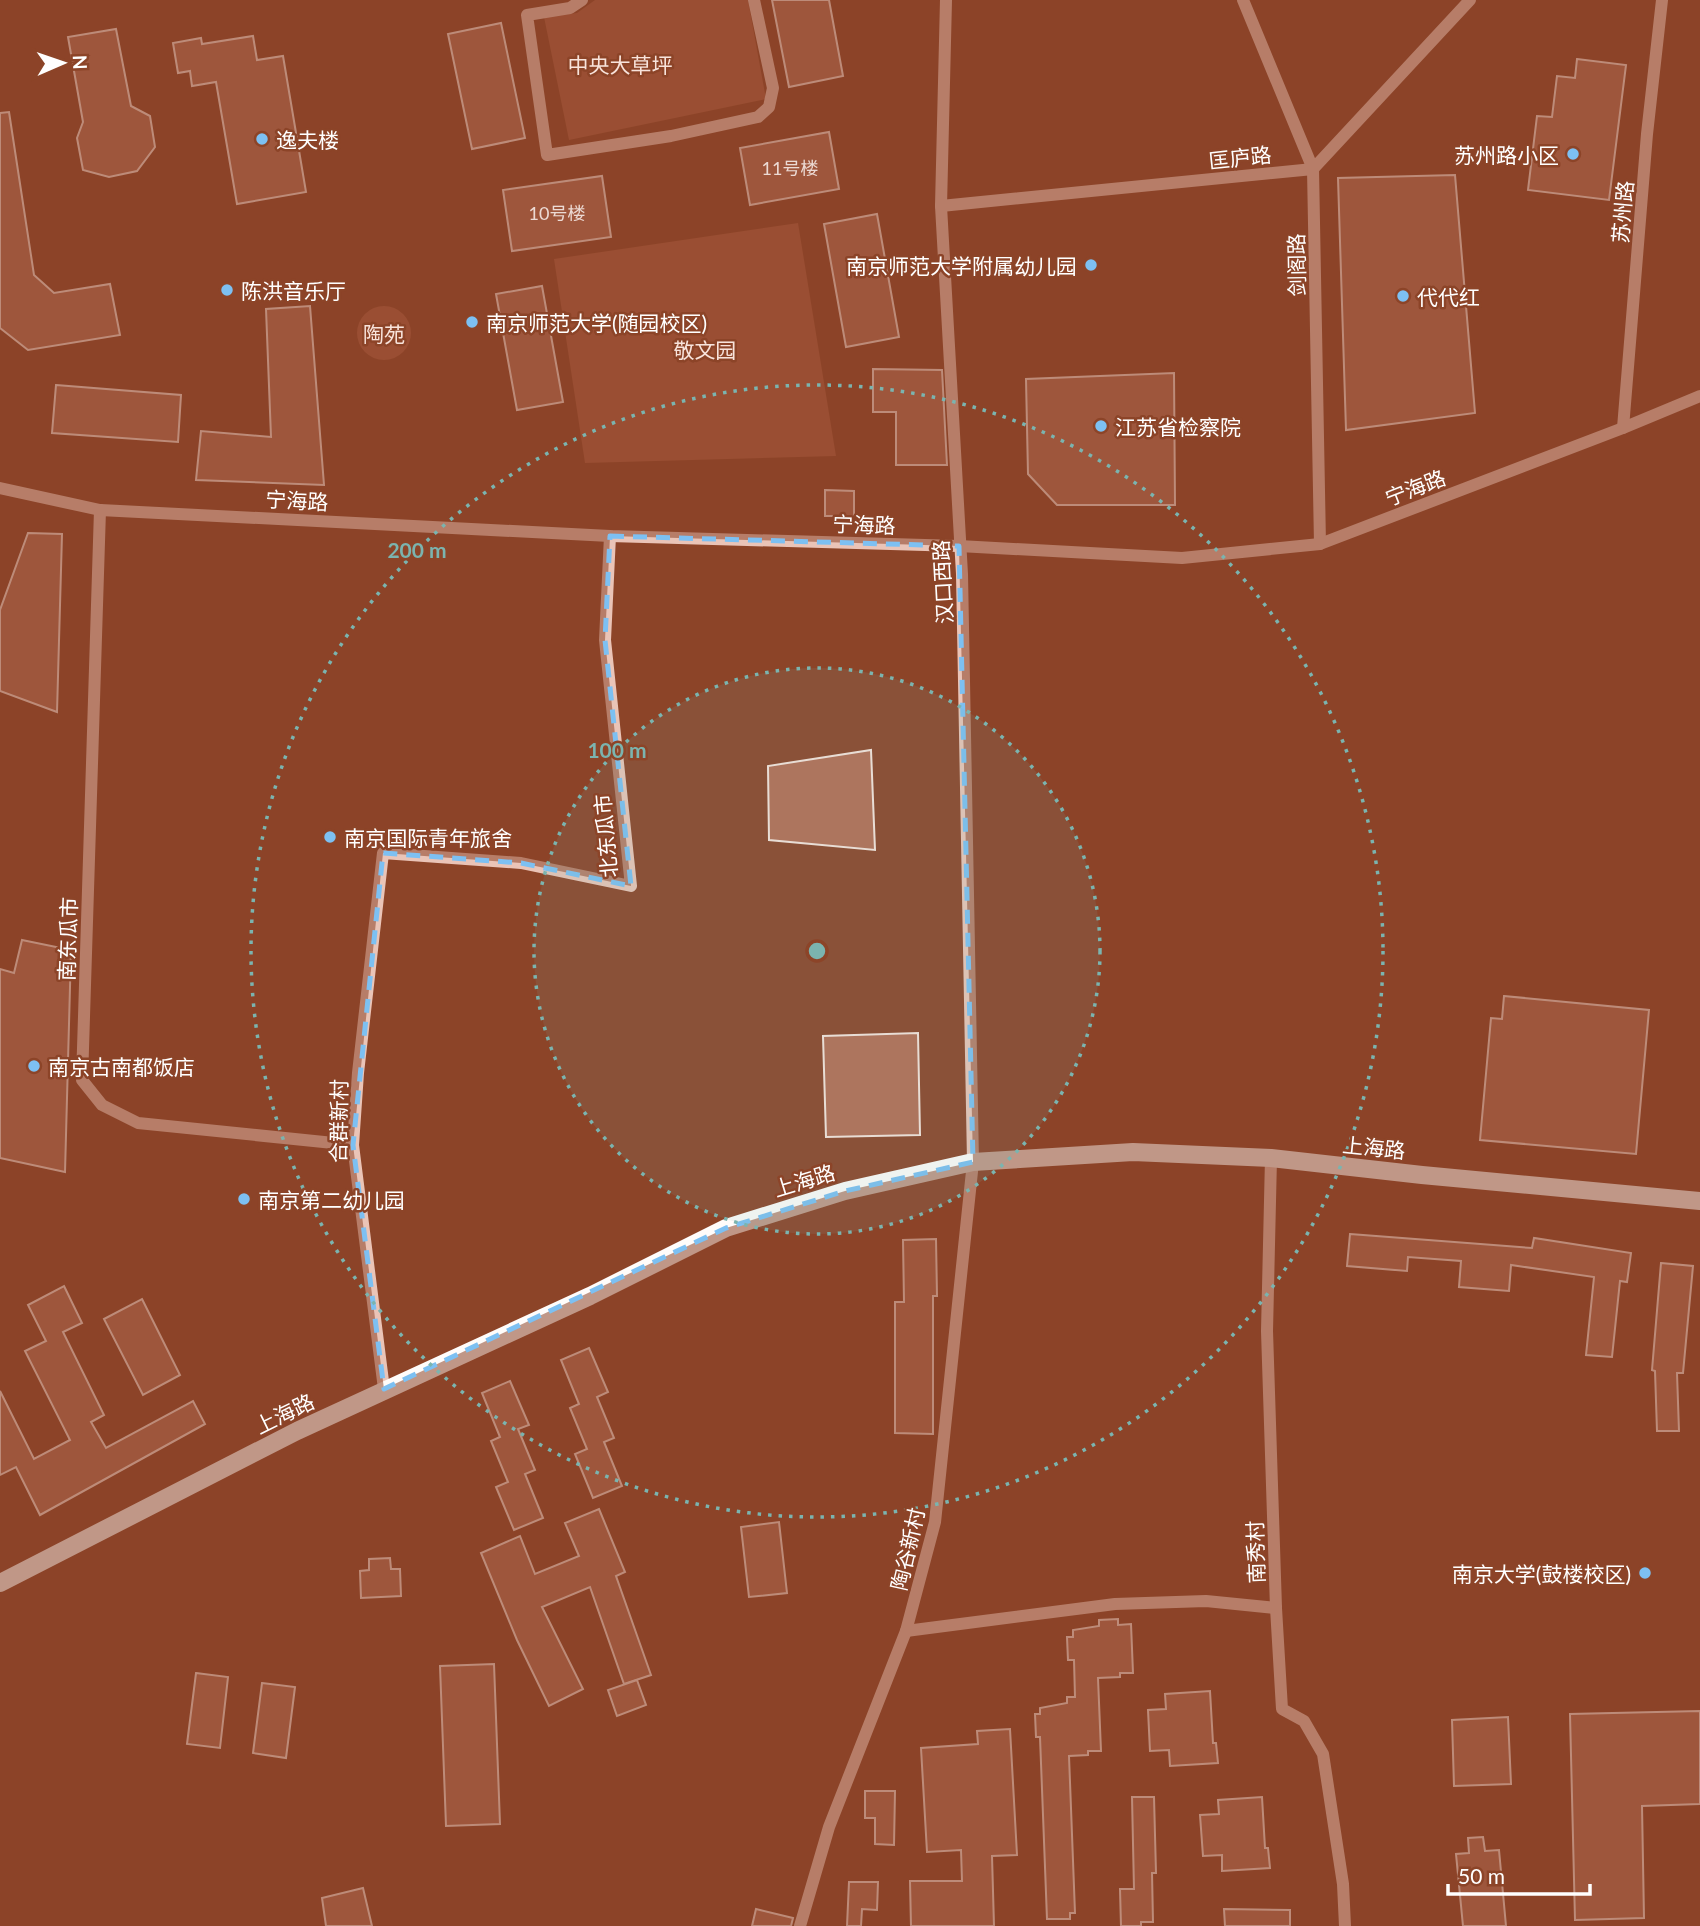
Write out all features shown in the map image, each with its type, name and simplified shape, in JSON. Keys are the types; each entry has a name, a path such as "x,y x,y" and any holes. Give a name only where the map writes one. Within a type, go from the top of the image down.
{"main road":[{"name":"上海路","path":"0,1583 297,1431 590,1296 726,1228 845,1191 973,1162 1133,1152 1271,1158 1700,1201"}],"street":[{"path":"582,0 570,8 527,15 547,155 671,136 758,117 769,107 773,88 754,0"},
{"name":"汉口西路","path":"946,0 941,206 962,588 973,1162"},
{"name":"剑阁路","path":"1243,0 1313,169 1320,544"},
{"path":"1313,169 1470,0"},
{"name":"苏州路","path":"1623,428 1647,134 1662,0"},
{"name":"匡庐路","path":"941,206 1313,169"},
{"name":"宁海路","path":"0,488 100,510 610,536 959,546 1182,558 1320,544 1700,396"},
{"name":"南东瓜市","path":"100,510 82,1080 102,1105 138,1123 353,1145"},
{"name":"北东瓜市","path":"383,853 521,863 631,886 605,640 610,536"},
{"name":"合群新村","path":"383,853 358,1073 353,1145 384,1389"},
{"name":"南秀村","path":"1271,1158 1267,1331 1282,1709 1304,1721 1323,1754 1343,1884 1345,1926"},
{"name":"陶谷新村","path":"800,1926 829,1827 906,1631 935,1522 973,1162"},
{"path":"906,1631 1115,1604 1206,1601 1276,1608"}],"highlighted area":[{"path":"610,536 959,546 973,1162 845,1191 726,1228 384,1389 353,1145 383,853 521,863 631,886 605,640"}],"green space":[{"name":"中央大草坪","path":"595,0 748,0 766,99 569,140 544,17 577,13"},
{"name":"敬文园","path":"798,223 836,456 585,463 554,259"},
{"name":"陶苑","path":"384,306 403,314 411,333 403,352 384,360 365,352 357,333 365,314"}],"building":[{"path":"772,0 829,0 843,76 789,87"},
{"path":"501,23 525,138 472,149 448,34"},
{"path":"116,29 131,106 150,116 155,147 137,171 109,177 83,170 77,138 83,122 68,37"},
{"name":"逸夫楼","path":"253,36 257,60 283,56 306,192 237,204 216,82 192,86 190,71 178,73 173,43 201,38 202,44"},
{"name":"苏州路小区","path":"1577,59 1626,65 1609,200 1528,190 1537,116 1552,117 1557,76 1575,78"},
{"path":"9,112 34,275 54,293 110,284 120,335 28,350 0,328 0,113"},
{"path":"829,132 839,189 750,205 740,148"},
{"name":"代代红","path":"1455,175 1475,413 1346,430 1338,178"},
{"path":"602,176 611,237 512,251 503,190"},
{"path":"877,214 899,337 846,347 824,224"},
{"path":"542,286 563,402 517,410 496,294"},
{"path":"310,306 324,485 196,480 201,431 271,437 266,309"},
{"path":"873,369 942,370 947,465 896,465 896,412 873,412"},
{"name":"江苏省检察院","path":"1174,373 1175,505 1057,505 1028,474 1026,379"},
{"path":"56,385 181,395 178,442 52,433"},
{"path":"825,490 854,491 854,516 825,516"},
{"path":"28,533 62,534 57,712 0,691 0,610"},
{"path":"871,750 875,850 769,840 768,766"},
{"name":"南京古南都饭店","path":"22,940 71,950 65,1172 0,1158 0,969 14,973"},
{"path":"1504,996 1649,1010 1636,1154 1480,1140 1491,1018 1502,1019"},
{"path":"918,1033 920,1135 826,1137 823,1036"},
{"path":"1350,1234 1532,1248 1534,1238 1631,1253 1627,1282 1620,1281 1612,1357 1586,1355 1594,1277 1511,1265 1509,1291 1459,1287 1461,1261 1408,1257 1407,1271 1347,1266"},
{"path":"936,1239 937,1296 933,1296 933,1434 895,1433 895,1302 904,1302 903,1240"},
{"path":"1661,1263 1693,1266 1683,1373 1677,1373 1679,1431 1657,1431 1655,1371 1652,1370"},
{"path":"64,1286 82,1323 63,1332 104,1415 91,1422 106,1448 193,1401 205,1424 40,1515 16,1467 0,1475 0,1391 34,1459 70,1440 25,1351 46,1341 28,1305"},
{"path":"142,1299 180,1375 143,1395 104,1319"},
{"path":"589,1348 608,1392 597,1397 614,1438 604,1442 622,1486 593,1498 575,1454 587,1449 570,1408 579,1404 561,1360"},
{"path":"510,1381 529,1425 518,1429 535,1470 525,1474 543,1518 514,1530 496,1487 508,1482 491,1441 500,1437 482,1393"},
{"path":"599,1509 625,1572 616,1576 651,1675 624,1684 590,1587 542,1607 583,1689 549,1706 517,1640 481,1553 520,1536 535,1574 579,1556 565,1523"},
{"path":"779,1522 787,1593 749,1597 741,1527"},
{"path":"390,1558 391,1569 400,1569 401,1596 361,1598 360,1571 369,1570 369,1559"},
{"path":"1118,1619 1118,1625 1131,1624 1133,1673 1120,1673 1120,1677 1098,1678 1101,1751 1069,1756 1075,1913 1070,1913 1070,1919 1047,1919 1040,1737 1036,1737 1035,1714 1040,1714 1040,1708 1067,1703 1067,1697 1075,1697 1074,1660 1068,1660 1067,1637 1073,1637 1073,1630 1099,1626 1099,1620"},
{"path":"494,1664 500,1824 446,1826 440,1666"},
{"path":"196,1673 228,1677 220,1748 187,1744"},
{"path":"637,1680 646,1705 617,1716 608,1690"},
{"path":"262,1683 295,1687 286,1758 253,1753"},
{"path":"1210,1691 1213,1743 1216,1743 1218,1763 1170,1766 1169,1750 1150,1751 1148,1710 1166,1709 1165,1694"},
{"path":"1700,1711 1700,1804 1642,1806 1644,1918 1575,1920 1570,1714"},
{"path":"1508,1717 1511,1784 1454,1786 1452,1720"},
{"path":"1010,1729 1017,1855 992,1856 994,1926 911,1926 910,1881 962,1881 961,1850 927,1852 921,1748 978,1744 977,1731"},
{"path":"865,1791 895,1791 894,1845 875,1844 875,1818 865,1818"},
{"path":"1132,1797 1154,1797 1156,1873 1152,1873 1153,1922 1141,1922 1141,1926 1121,1926 1120,1889 1134,1889"},
{"path":"1262,1797 1265,1848 1268,1848 1270,1868 1222,1871 1222,1855 1203,1856 1200,1815 1219,1814 1218,1800"},
{"path":"1483,1837 1485,1851 1499,1850 1506,1926 1463,1926 1456,1854 1469,1853 1468,1838"},
{"path":"849,1882 878,1882 877,1910 862,1909 861,1926 847,1926"},
{"path":"363,1888 372,1926 326,1926 322,1898"},
{"path":"756,1909 793,1918 791,1926 752,1926"},
{"path":"1224,1909 1290,1910 1290,1926 1225,1926"}],"place":[{"name":"逸夫楼","path":"262,139"},
{"name":"苏州路小区","path":"1573,154"},
{"name":"南京师范大学附属幼儿园","path":"1091,265"},
{"name":"陈洪音乐厅","path":"227,290"},
{"name":"代代红","path":"1403,296"},
{"name":"南京师范大学(随园校区)","path":"472,322"},
{"name":"江苏省检察院","path":"1101,426"},
{"name":"南京国际青年旅舍","path":"330,837"},
{"name":"南京古南都饭店","path":"34,1066"},
{"name":"南京第二幼儿园","path":"244,1199"},
{"name":"南京大学(鼓楼校区)","path":"1645,1573"}]}
